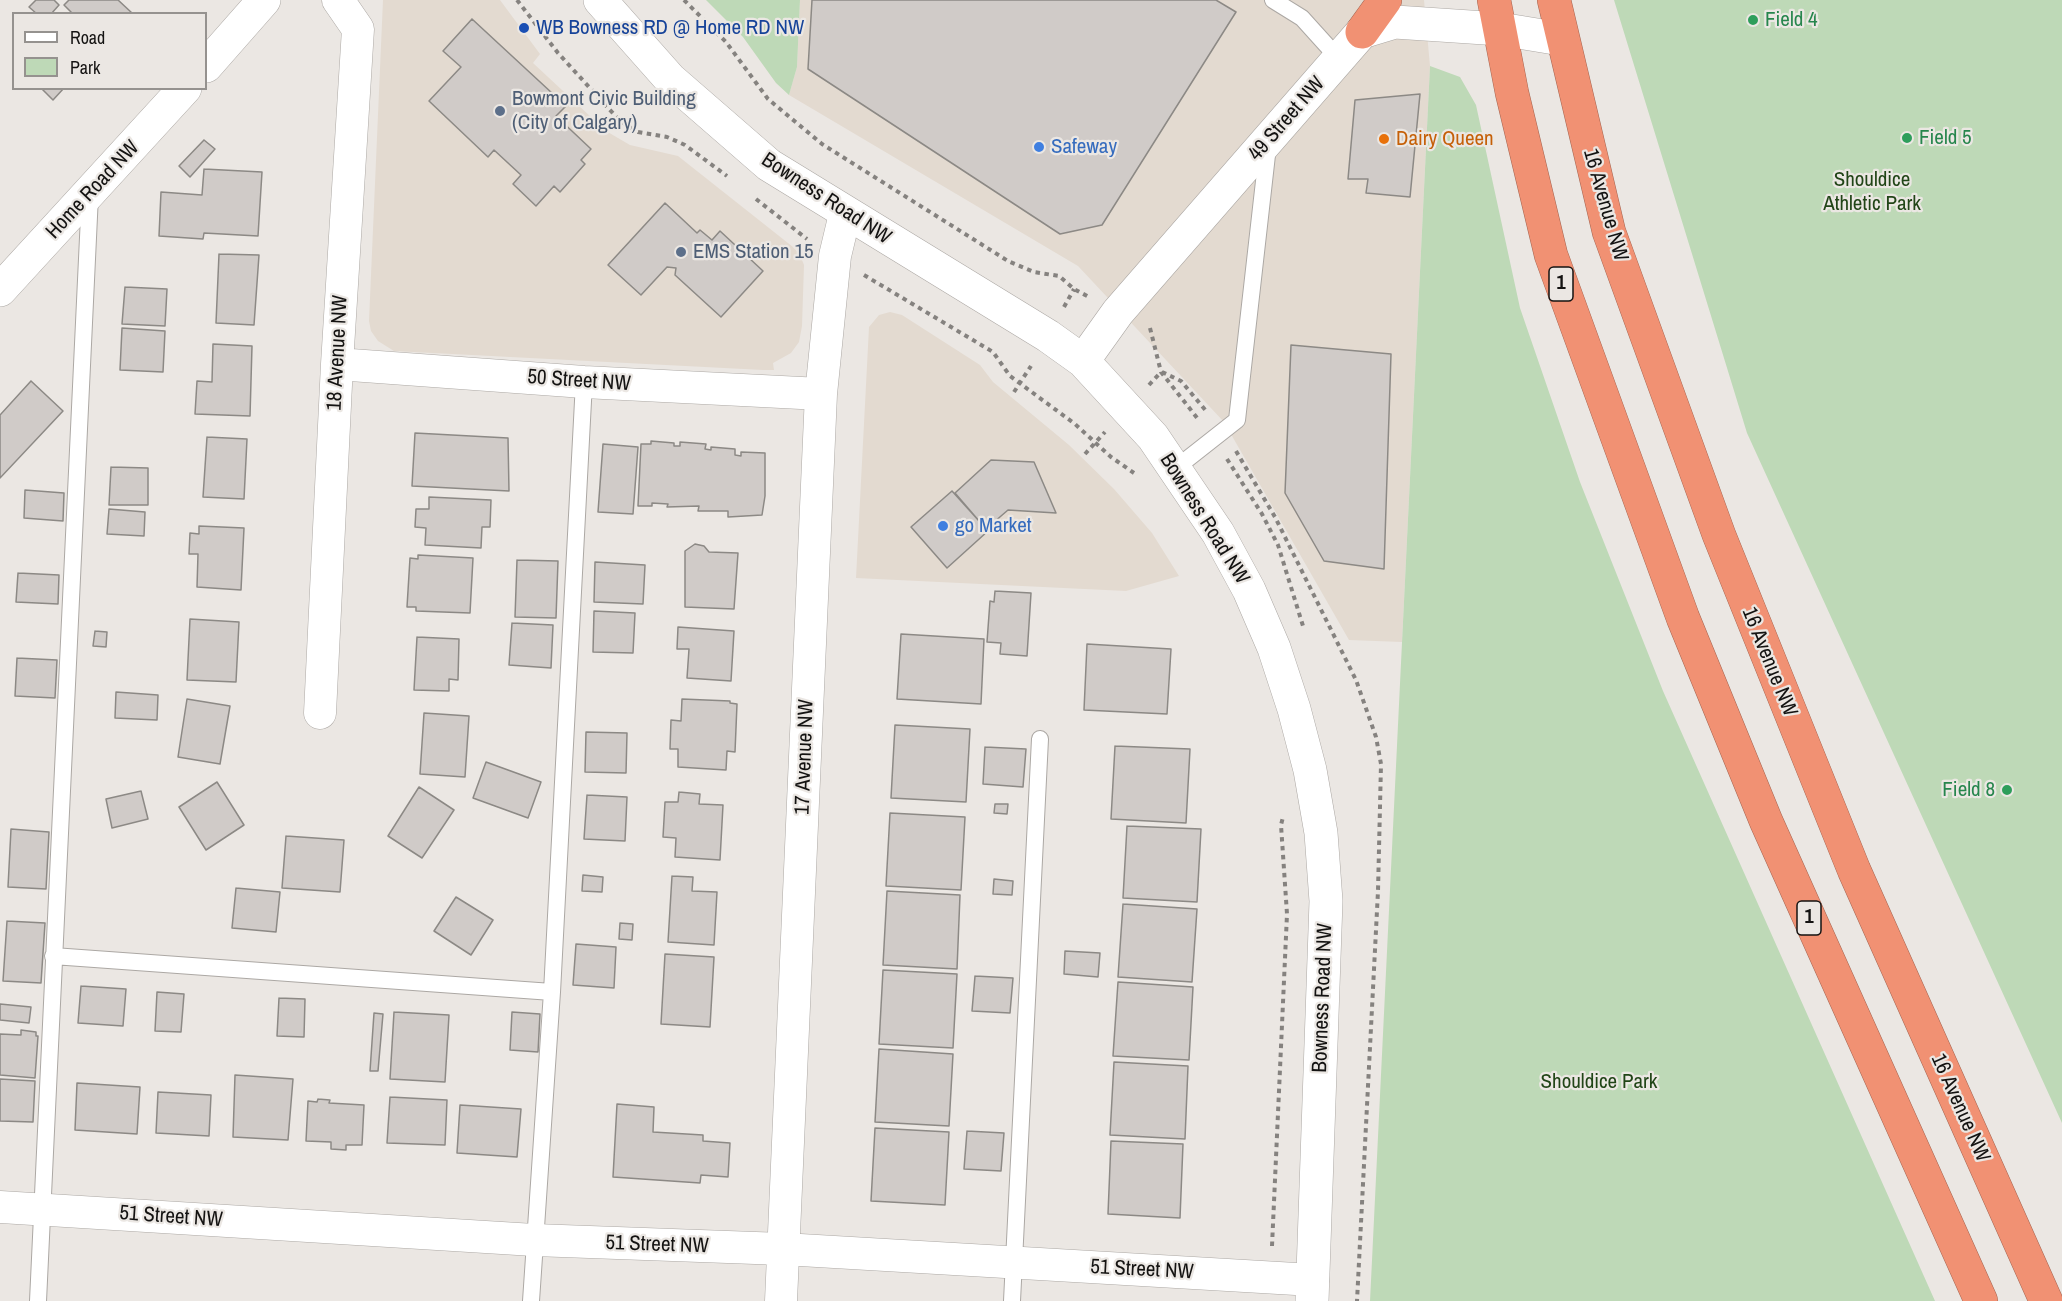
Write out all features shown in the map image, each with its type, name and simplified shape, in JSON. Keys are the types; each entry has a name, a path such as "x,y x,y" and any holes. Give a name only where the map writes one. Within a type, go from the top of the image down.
{"highway":[{"path":"1362,33 1385,0"},
{"name":"16 Avenue NW","path":"1554,0 1561,39 1609,232 1719,535 1854,870 2046,1301"},
{"name":"1","path":"1497,14 1551,255 1650,530 1744,771 1981,1301"}],"street":[{"path":"207,65 264,0"},
{"name":"18 Avenue NW","path":"320,713 337,364 358,29 338,0"},
{"name":"Bowness Road NW","path":"600,0 670,80 769,165 845,214 1048,336 1083,361 1128,407 1176,468 1218,533 1249,590 1274,648 1305,750 1321,833 1326,901 1313,1291"},
{"path":"1362,33 1395,22 1497,14 1561,39"},
{"name":"49 Street NW","path":"1083,361 1118,312 1362,33"},
{"name":"Home Road NW","path":"0,290 183,90"},
{"name":"17 Avenue NW","path":"781,1301 820,394 835,256 845,214"},
{"name":"50 Street NW","path":"337,364 584,382 820,394"},
{"name":"51 Street NW","path":"0,1207 534,1240 783,1249 1014,1262 1313,1291"}],"lane":[{"path":"1273,0 1302,18 1339,59"},
{"path":"1176,468 1237,420 1269,139"},
{"path":"38,1301 90,194"},
{"path":"531,1301 552,992 584,382"},
{"path":"1012,1301 1040,739"},
{"path":"54,956 552,992"}],"path":[{"path":"518,0 558,52 628,128 686,145 729,178"},
{"path":"684,0 726,42 768,99 822,144 1008,261 1034,272 1059,276 1074,289"},
{"path":"747,193 809,240"},
{"path":"889,291 993,352 1010,376 1075,424 1111,457 1139,477"},
{"path":"1151,328 1161,372"},
{"path":"1272,1250 1287,914 1281,825 1284,812"}],"shaded area":[{"path":"383,0 500,0 540,54 533,63 606,131 630,145 678,156 793,247 800,255 804,265 802,326 799,342 791,353 773,363 774,370 763,370 394,351 378,341 371,331 369,321"},
{"path":"800,0 1424,0 1430,66 1402,642 1349,640 1224,422 1078,266 789,95 797,67"},
{"path":"890,312 902,315 980,365 993,382 1069,445 1114,489 1152,533 1179,576 1126,591 856,578 869,327 879,315"}],"green space":[{"path":"706,0 800,0 797,67 789,95 776,83 743,37"},
{"name":"Shouldice Athletic Park","path":"1614,0 2062,0 2062,1123 1747,433"},
{"name":"Shouldice Park","path":"1430,66 1460,77 1476,105 1520,308 1580,482 1663,691 1935,1301 1370,1301"}],"building":[{"path":"36,0 54,0 59,5 53,12 35,12 29,7"},
{"path":"69,0 118,0 131,12 71,12 64,5"},
{"name":"Safeway","path":"812,0 1216,0 1236,12 1102,225 1060,234 808,69"},
{"name":"Bowmont Civic Building (City of Calgary)","path":"472,19 566,106 556,116 591,149 581,160 585,164 560,192 554,186 536,206 513,184 521,175 494,150 488,157 429,101 461,67 443,51"},
{"path":"43,90 62,90 53,100"},
{"name":"Dairy Queen","path":"1420,94 1410,197 1366,193 1368,179 1348,179 1355,100"},
{"path":"204,140 215,149 190,177 179,166"},
{"path":"204,169 262,172 258,236 204,233 203,239 159,236 161,192 202,195"},
{"name":"EMS Station 15","path":"665,203 697,233 700,230 712,240 720,231 763,271 721,317 675,275 676,268 667,267 641,295 608,265"},
{"path":"219,254 259,255 254,325 216,323"},
{"path":"125,287 167,289 165,326 122,324"},
{"path":"122,328 165,331 163,372 120,370"},
{"path":"213,344 252,346 250,416 195,414 197,381 212,382"},
{"path":"1291,345 1391,354 1384,569 1324,561 1285,493"},
{"path":"31,381 63,411 0,478 0,415"},
{"path":"415,433 508,438 509,491 412,486"},
{"path":"207,437 247,439 244,499 203,497"},
{"path":"651,441 674,443 674,446 680,446 680,442 706,444 705,449 711,450 711,447 735,449 735,455 741,456 741,452 765,453 765,496 762,515 728,517 728,511 698,511 699,506 667,507 668,504 652,503 652,506 638,506 641,444 651,444"},
{"path":"603,444 638,447 633,514 598,512"},
{"path":"991,460 1034,462 1056,513 1008,510 986,529 955,493"},
{"path":"111,467 148,468 148,505 109,505"},
{"path":"25,490 64,493 63,521 24,518"},
{"path":"952,491 988,531 947,568 911,527"},
{"path":"429,497 491,500 490,527 482,527 481,548 425,545 426,528 415,527 416,509 429,509"},
{"path":"109,509 145,512 144,536 107,534"},
{"path":"199,526 244,528 241,590 197,587 198,554 189,554 190,533 199,534"},
{"path":"695,544 704,546 709,552 738,553 734,609 685,607 685,551"},
{"path":"418,555 473,558 470,613 416,611 416,607 407,607 410,558 418,559"},
{"path":"517,560 558,561 556,618 515,617"},
{"path":"595,562 645,565 643,604 594,602"},
{"path":"18,573 59,575 58,604 16,602"},
{"path":"995,591 1031,593 1027,656 1000,654 1001,643 987,642 990,601 994,602"},
{"path":"594,611 635,613 633,653 593,652"},
{"path":"190,619 239,622 236,682 187,680"},
{"path":"512,623 553,625 551,668 509,665"},
{"path":"678,627 734,631 731,681 687,678 689,649 677,649"},
{"path":"95,631 107,632 106,647 93,646"},
{"path":"901,634 984,639 981,704 897,699"},
{"path":"417,637 459,639 458,680 449,679 449,691 414,690"},
{"path":"1087,644 1171,649 1167,714 1084,710"},
{"path":"17,658 57,660 55,698 15,696"},
{"path":"116,692 158,695 157,720 115,718"},
{"path":"187,699 230,706 220,764 178,757"},
{"path":"682,699 730,701 730,703 737,704 735,752 727,751 726,770 678,767 678,749 670,749 671,720 681,721"},
{"path":"424,713 469,716 465,777 420,774"},
{"path":"895,725 970,729 966,802 891,798"},
{"path":"586,732 627,733 626,773 585,772"},
{"path":"1115,746 1190,749 1186,823 1111,819"},
{"path":"985,747 1026,749 1023,787 983,784"},
{"path":"486,762 541,782 528,818 473,798"},
{"path":"217,782 244,825 206,850 179,807"},
{"path":"419,787 454,810 422,858 388,836"},
{"path":"141,791 148,819 112,828 106,799"},
{"path":"679,792 700,794 699,804 723,805 720,860 675,857 676,838 663,837 665,802 678,802"},
{"path":"587,795 627,797 625,841 584,839"},
{"path":"995,804 1008,804 1007,814 994,813"},
{"path":"890,813 965,817 961,890 886,886"},
{"path":"1127,826 1201,829 1197,902 1123,898"},
{"path":"11,829 49,832 46,889 8,887"},
{"path":"286,836 344,840 340,892 282,888"},
{"path":"583,875 603,877 602,892 582,891"},
{"path":"672,876 693,877 692,891 717,892 714,945 668,942"},
{"path":"994,879 1013,881 1012,895 993,894"},
{"path":"236,888 280,892 276,932 232,928"},
{"path":"887,891 960,895 957,969 883,965"},
{"path":"456,897 493,920 471,955 434,931"},
{"path":"1123,904 1197,909 1192,982 1118,977"},
{"path":"7,921 45,923 41,983 3,981"},
{"path":"620,923 633,924 632,940 619,939"},
{"path":"576,944 616,947 614,988 573,985"},
{"path":"1065,951 1100,953 1098,977 1064,974"},
{"path":"665,954 714,957 710,1027 661,1024"},
{"path":"883,970 957,974 953,1048 879,1044"},
{"path":"975,976 1013,978 1010,1013 972,1011"},
{"path":"1118,982 1193,987 1189,1060 1113,1056"},
{"path":"81,986 126,989 123,1026 78,1023"},
{"path":"157,992 184,994 181,1032 155,1031"},
{"path":"279,998 305,999 304,1037 277,1036"},
{"path":"0,1004 31,1007 29,1023 0,1020"},
{"path":"394,1012 449,1015 445,1082 390,1079"},
{"path":"512,1012 540,1014 538,1052 510,1050"},
{"path":"374,1013 383,1014 378,1071 370,1071"},
{"path":"21,1030 36,1032 38,1036 35,1078 0,1075 0,1034 21,1035"},
{"path":"879,1049 953,1054 949,1126 875,1122"},
{"path":"1114,1062 1188,1066 1185,1139 1110,1135"},
{"path":"235,1075 293,1079 288,1140 233,1137"},
{"path":"0,1079 35,1081 33,1122 0,1121"},
{"path":"77,1083 140,1087 137,1134 75,1130"},
{"path":"158,1092 211,1095 209,1136 156,1133"},
{"path":"390,1097 447,1100 445,1145 387,1143"},
{"path":"318,1099 330,1100 329,1103 364,1105 362,1145 346,1145 346,1150 331,1149 331,1142 306,1141 308,1101 317,1102"},
{"path":"617,1104 654,1107 653,1132 703,1135 703,1141 730,1143 728,1177 701,1175 700,1183 613,1177"},
{"path":"460,1105 521,1109 517,1157 457,1153"},
{"path":"875,1128 949,1132 945,1205 871,1201"},
{"path":"967,1131 1004,1133 1001,1171 964,1169"},
{"path":"1111,1141 1183,1144 1180,1218 1108,1214"}],"place":[{"name":"Field 4","path":"1753,20"},
{"name":"WB Bowness RD @ Home RD NW","path":"524,28"},
{"name":"Bowmont Civic Building (City of Calgary)","path":"500,111"},
{"name":"Field 5","path":"1907,138"},
{"name":"Dairy Queen","path":"1384,139"},
{"name":"Safeway","path":"1039,147"},
{"name":"EMS Station 15","path":"681,252"},
{"name":"go Market","path":"943,526"},
{"name":"Field 8","path":"2007,790"}]}
